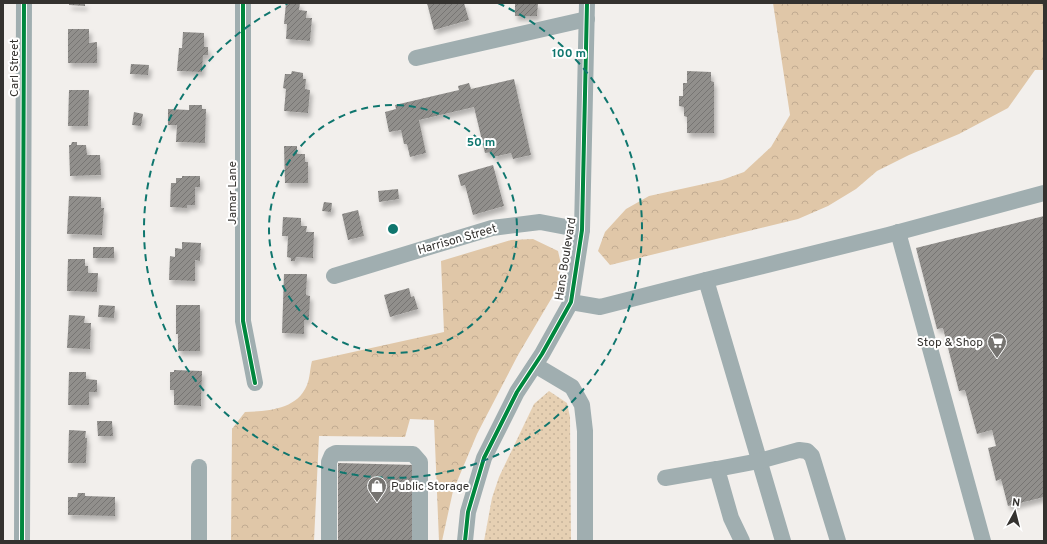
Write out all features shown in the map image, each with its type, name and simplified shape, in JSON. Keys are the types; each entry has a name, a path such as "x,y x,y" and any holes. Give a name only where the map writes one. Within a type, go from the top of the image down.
{"street":[{"name":"Carl Street","path":"22,541 24,3"},
{"name":"Jamar Lane","path":"243,3 243,321 254,383"},
{"path":"416,58 587,11"},
{"name":"Hans Boulevard","path":"465,541 468,512 484,458 517,392 535,365 571,302 582,230 587,11"},
{"path":"571,302 600,307 898,232 1044,193"},
{"name":"Harrison Street","path":"334,276 492,228 540,222 582,230"},
{"path":"898,232 983,541"},
{"path":"706,280 783,541"},
{"path":"535,365 572,387 582,405 585,431 585,541"},
{"path":"664,478 759,461 799,450 807,451 812,456 838,541"},
{"path":"329,541 329,462 332,455 336,453 413,454 417,457 420,462 420,541"},
{"path":"199,467 199,541"},
{"path":"717,469 731,518 742,541"}],"shaded area":[{"path":"549,391 567,403 570,417 571,541 484,541 492,498 499,477 534,404"}],"green space":[{"path":"773,3 1044,3 1044,70 1035,70 1008,108 959,134 909,155 877,171 856,189 828,206 798,219 610,265 598,251 605,232 626,209 649,196 722,180 744,172 771,147 790,115"},
{"path":"533,239 558,251 561,264 557,289 518,355 477,434 453,491 442,541 439,541 434,420 410,419 405,437 319,436 314,541 231,541 232,429 245,412 272,410 280,408 296,400 307,385 312,361 444,332 441,261 511,240"}],"building":[{"path":"69,3 85,3 85,6 69,5"},
{"path":"286,3 300,3 299,10 307,11 306,18 312,18 310,41 286,39 287,24 284,24"},
{"path":"427,3 464,3 469,20 434,30"},
{"path":"515,3 538,3 537,16 515,16"},
{"path":"68,29 89,29 89,43 97,42 97,63 68,63"},
{"path":"183,32 204,33 204,47 208,47 208,55 203,55 202,72 177,71 179,48 182,48"},
{"path":"131,64 149,65 148,75 130,74"},
{"path":"292,71 303,73 303,79 306,79 305,89 310,90 308,113 284,111 286,89 283,88 285,74 291,74"},
{"path":"687,71 711,72 711,81 714,82 714,133 687,133 687,117 684,116 684,107 679,106 679,96 683,96 683,83 687,83"},
{"path":"514,79 531,155 513,159 511,153 493,157 492,152 485,153 474,107 419,120 426,153 410,157 407,144 404,144 401,130 389,132 385,112 396,109 395,105 459,90 458,86 469,83 471,89"},
{"path":"69,90 89,90 88,126 68,126"},
{"path":"189,105 202,105 202,109 206,109 205,143 176,142 177,125 168,125 168,109 189,110"},
{"path":"134,112 143,114 141,126 132,125"},
{"path":"72,142 77,142 77,145 86,145 87,155 100,155 101,175 70,176 69,145 71,145"},
{"path":"284,146 297,146 297,154 305,154 305,162 308,162 308,183 285,183"},
{"path":"493,165 504,206 473,215 465,185 461,186 458,175"},
{"path":"182,176 200,176 200,187 195,187 195,205 187,205 187,208 170,207 171,183 176,183 176,178 182,178"},
{"path":"398,189 399,199 379,202 378,191"},
{"path":"69,196 101,197 101,208 104,208 102,235 67,234"},
{"path":"324,202 332,203 331,212 322,211"},
{"path":"358,210 364,236 348,240 342,214"},
{"name":"Stop & Shop","path":"1044,216 1044,497 1008,506 1001,479 996,481 988,448 996,446 992,430 977,434 965,390 959,391 943,328 937,329 916,248"},
{"path":"283,217 301,218 301,226 307,226 306,232 314,232 313,258 296,257 295,261 291,261 291,258 287,257 288,236 282,236"},
{"path":"182,242 201,243 200,261 195,260 195,281 169,280 170,256 175,257 175,248 182,249"},
{"path":"93,247 114,247 114,258 93,258"},
{"path":"68,259 85,259 85,266 88,266 88,273 98,273 97,292 67,291"},
{"path":"284,274 307,274 306,295 310,296 309,320 304,320 304,334 282,333"},
{"path":"409,288 411,297 414,296 418,309 390,317 384,295"},
{"path":"99,305 115,306 114,318 98,317"},
{"path":"176,305 200,305 200,351 178,351 178,334 176,334"},
{"path":"69,315 85,316 84,323 91,323 90,349 67,348"},
{"path":"174,370 202,371 201,406 174,405 174,390 170,390 170,372 174,372"},
{"path":"69,372 86,372 86,379 97,380 97,392 89,392 89,405 68,405"},
{"path":"97,421 112,421 113,436 98,436"},
{"path":"69,430 86,431 86,463 68,463"},
{"name":"Public Storage","path":"338,463 415,465 415,541 338,541"},
{"path":"78,493 85,493 85,496 115,497 115,516 68,515 68,497 77,497"}],"cycle path":[{"path":"22,541 24,3"},
{"path":"243,3 243,321 255,383"},
{"path":"465,541 468,512 484,458 517,392 542,354 571,302 582,230 587,3"}],"place":[{"name":"Stop & Shop","path":"997,359"},
{"name":"Public Storage","path":"377,503"}]}
